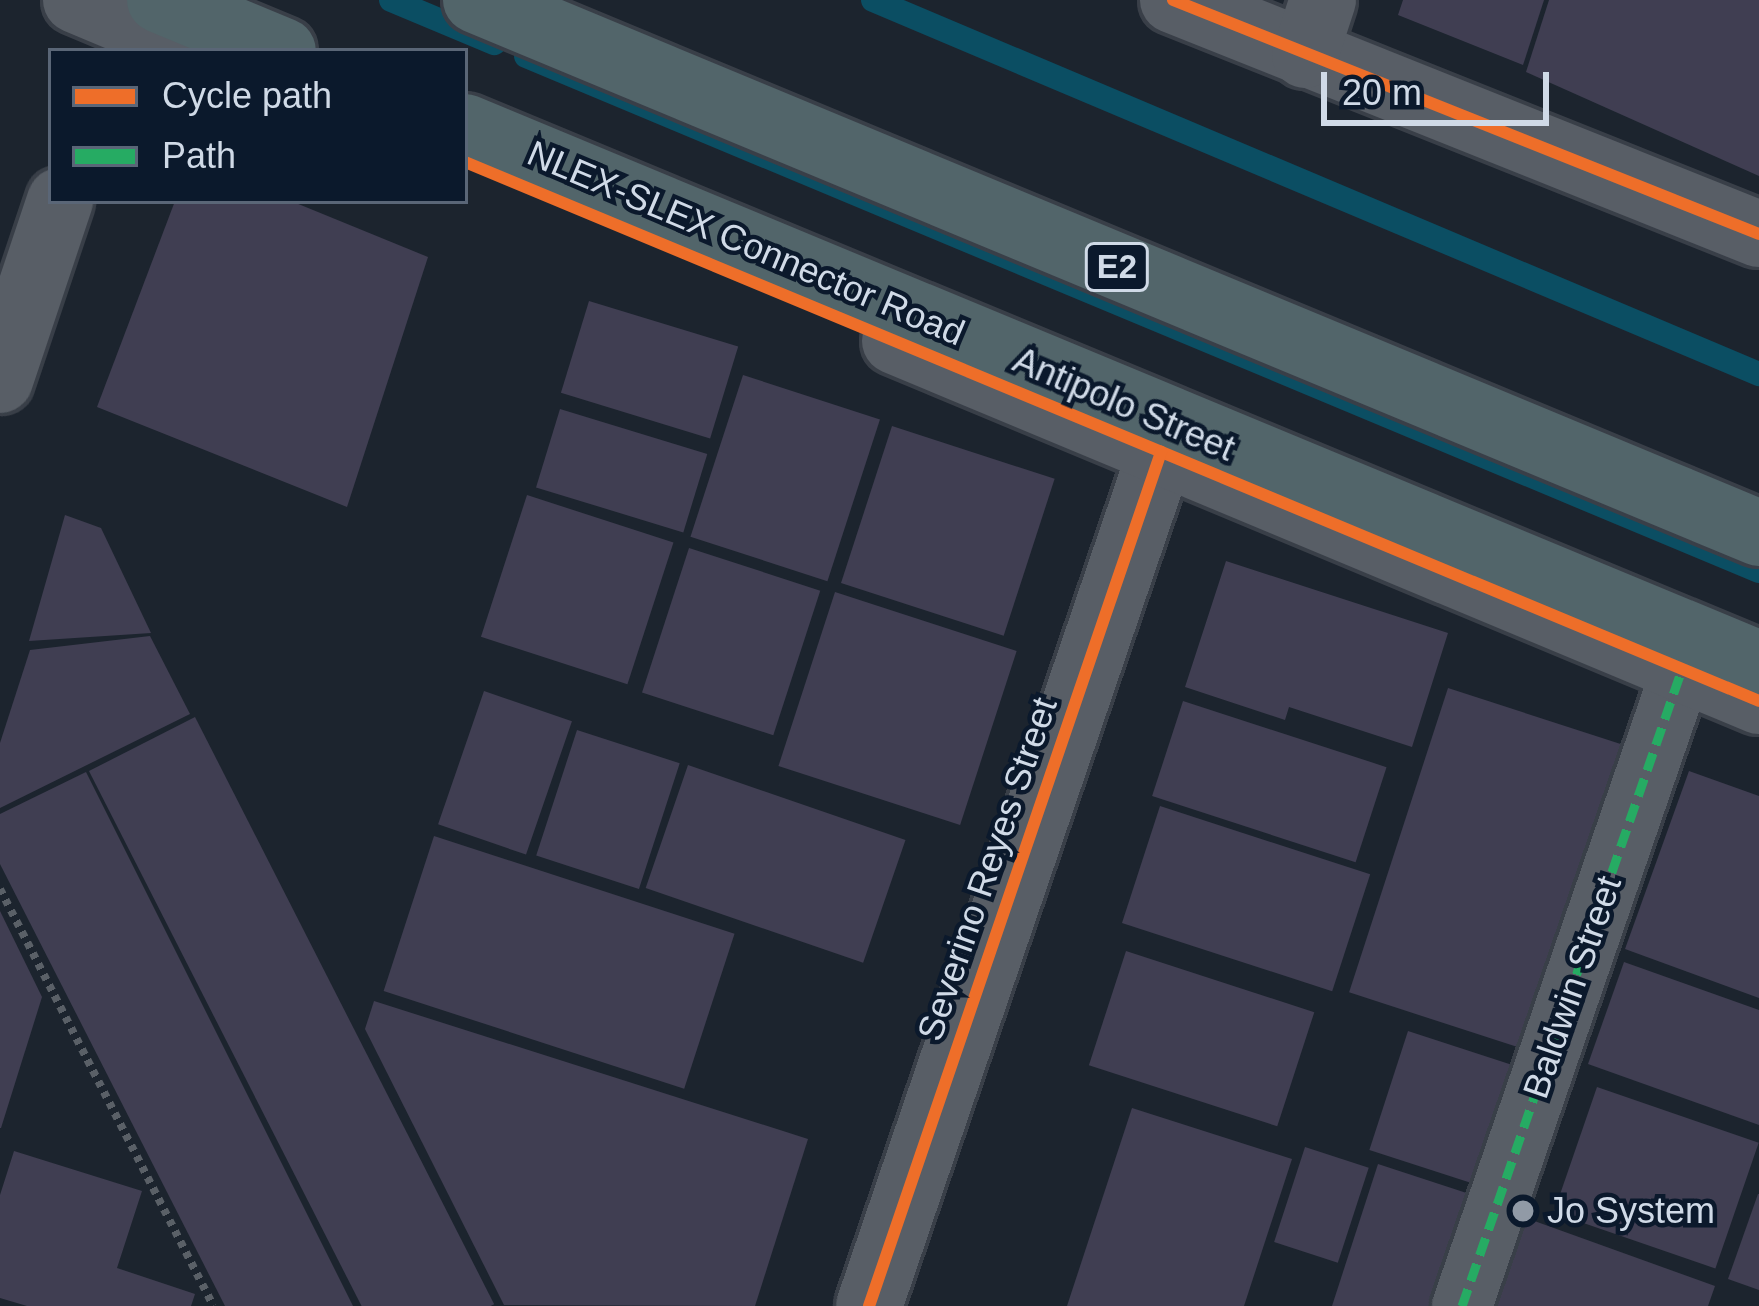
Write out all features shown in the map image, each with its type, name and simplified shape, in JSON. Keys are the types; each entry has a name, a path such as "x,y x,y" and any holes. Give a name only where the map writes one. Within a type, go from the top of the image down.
{"highway":[{"name":"E2","path":"476,0 1759,533"},
{"path":"120,14 270,48"},
{"name":"NLEX-SLEX Connector Road","path":"468,128 1759,664"}],"street":[{"path":"1172,0 1314,27 1759,234"},
{"path":"120,14 191,48"},
{"name":"Antipolo Street","path":"468,163 1759,701"},
{"path":"0,380 59,204"},
{"name":"Severino Reyes Street","path":"869,1306 1161,452"},
{"name":"Baldwin Street","path":"1462,1306 1682,669"}],"path":[{"path":"0,889 213,1306"}],"building":[{"path":"1403,0 1544,0 1523,65 1398,15"},
{"path":"1549,0 1759,0 1759,176 1526,72"},
{"path":"174,204 298,204 428,257 347,507 97,407"},
{"path":"589,301 738,347 710,438 561,393"},
{"path":"743,375 880,419 827,581 690,537"},
{"path":"560,409 707,454 683,532 536,487"},
{"path":"892,426 1055,479 1004,636 841,583"},
{"path":"527,495 673,543 627,684 481,637"},
{"path":"65,515 101,528 151,633 29,641"},
{"path":"689,548 820,591 773,735 642,693"},
{"path":"1226,561 1448,633 1412,747 1289,707 1285,720 1185,687"},
{"path":"835,592 1017,651 960,825 778,766"},
{"path":"150,636 190,714 0,808 0,743 30,650"},
{"path":"1448,688 1627,746 1528,1050 1349,992"},
{"path":"484,691 572,721 526,855 438,824"},
{"path":"1183,701 1387,767 1356,862 1152,796"},
{"path":"195,717 494,1304 362,1306 89,771"},
{"path":"577,730 680,763 639,889 536,856"},
{"path":"688,765 905,840 863,963 646,888"},
{"path":"1689,771 1759,796 1759,998 1625,949"},
{"path":"86,772 353,1306 225,1306 0,864 0,814"},
{"path":"1160,806 1370,874 1332,991 1122,923"},
{"path":"434,836 735,934 684,1089 384,991"},
{"path":"0,911 42,997 1,1128 0,1128"},
{"path":"1126,951 1314,1012 1277,1126 1089,1065"},
{"path":"1624,962 1759,1010 1759,1125 1588,1064"},
{"path":"374,1001 808,1139 755,1306 504,1305 365,1029"},
{"path":"1408,1031 1523,1068 1484,1187 1369,1150"},
{"path":"1597,1087 1759,1143 1715,1268 1554,1213"},
{"path":"1132,1108 1292,1159 1244,1306 1067,1306"},
{"path":"1305,1147 1369,1168 1338,1263 1274,1242"},
{"path":"14,1151 142,1191 117,1268 195,1294 191,1306 27,1306 0,1298 0,1195"},
{"path":"1378,1164 1491,1201 1456,1306 1332,1306"},
{"path":"1759,1194 1759,1290 1728,1279"},
{"path":"1523,1217 1715,1286 1708,1306 1491,1306"}],"waterway":[{"path":"391,0 494,43"},
{"path":"873,0 1759,374"},
{"path":"526,56 1759,571"}],"marked path":[{"path":"1462,1306 1682,669"}],"cycle path":[{"path":"1173,0 1759,234"},
{"path":"468,163 1759,701"},
{"path":"869,1306 1161,452"}],"place":[{"name":"Jo System","path":"1523,1211"}]}
